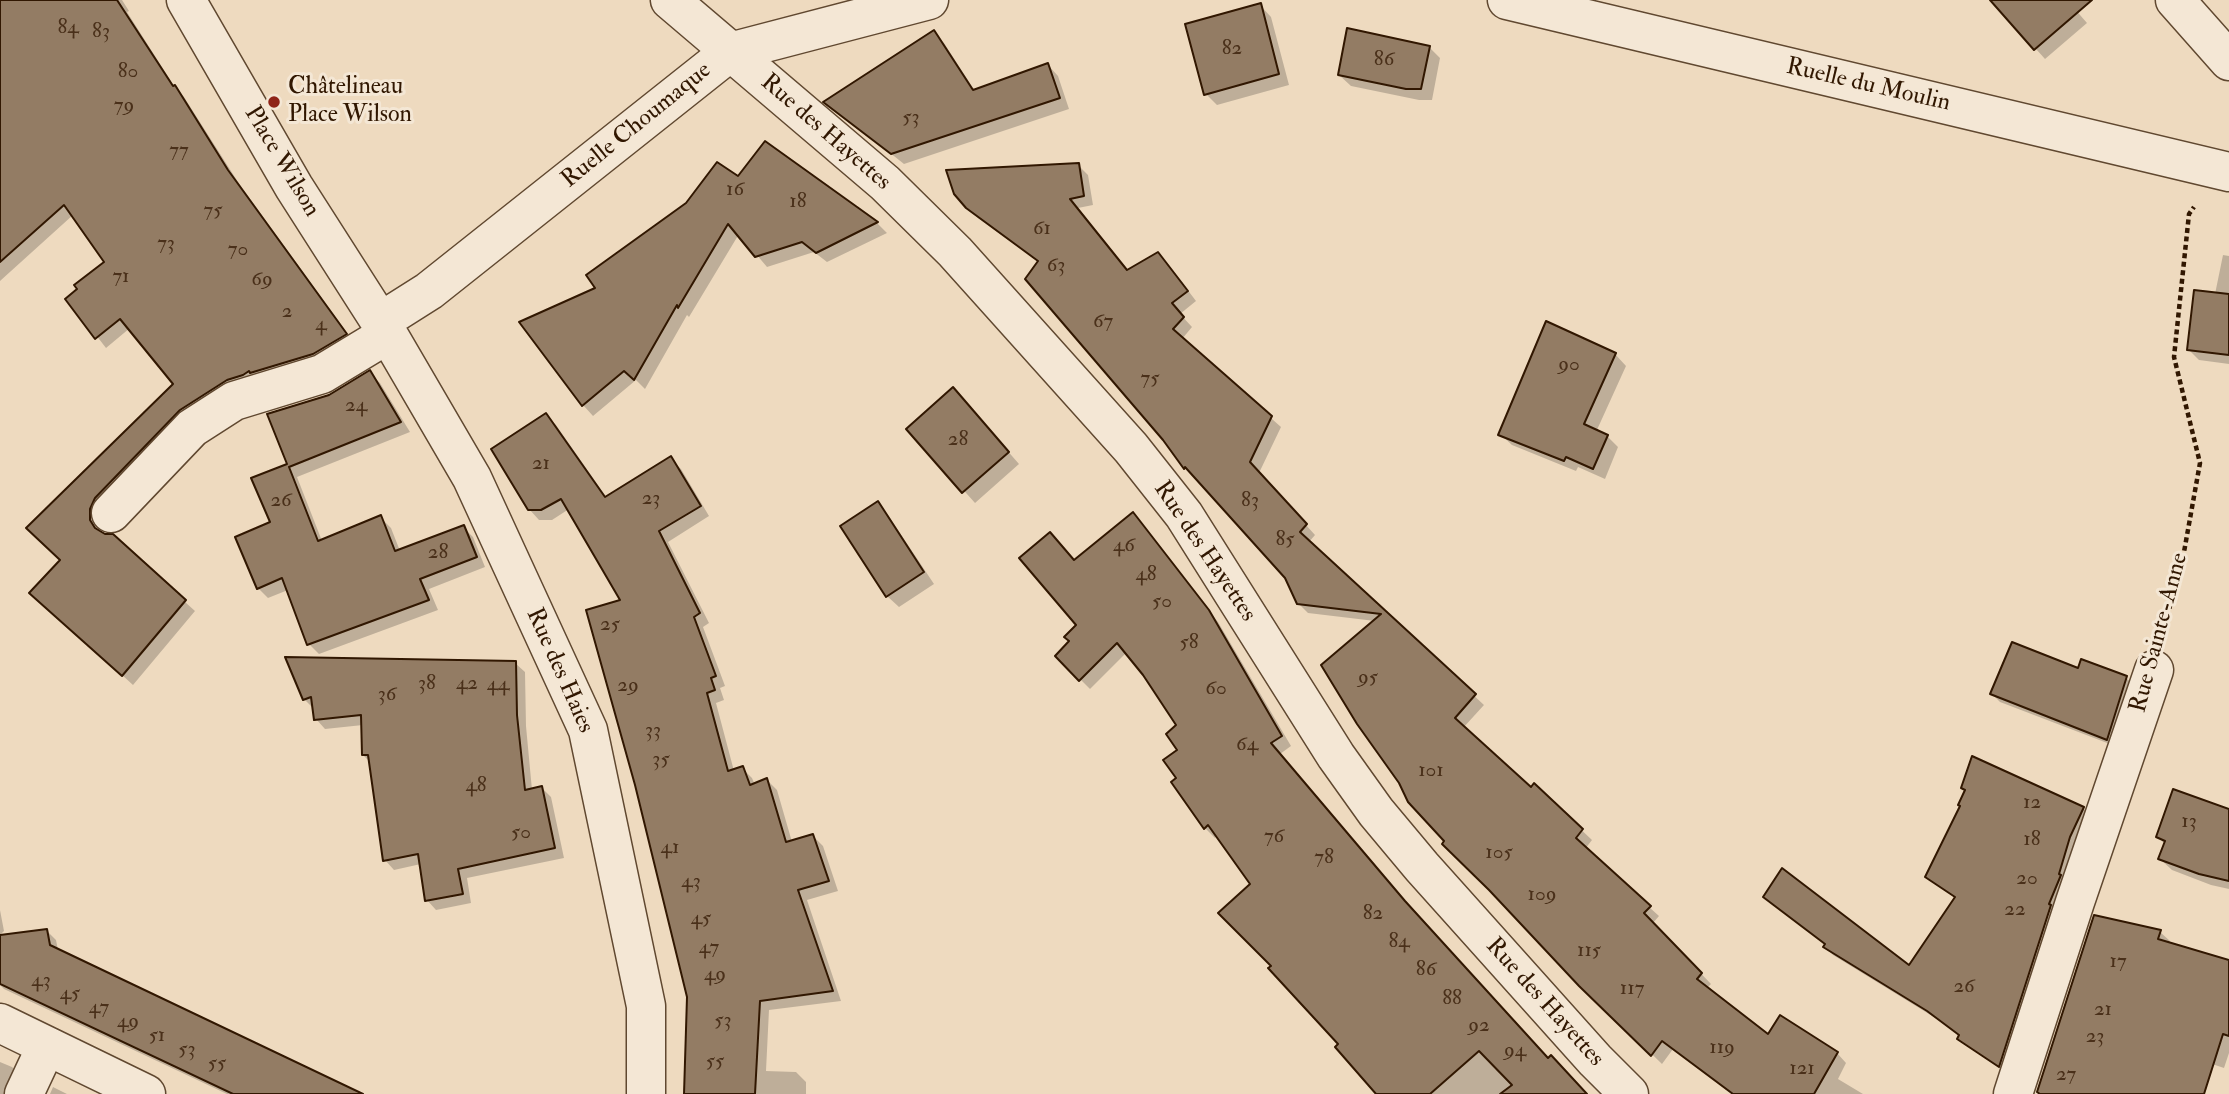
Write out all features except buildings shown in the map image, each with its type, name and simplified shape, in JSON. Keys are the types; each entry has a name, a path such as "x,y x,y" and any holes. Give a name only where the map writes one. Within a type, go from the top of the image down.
{"street":[{"name":"Place Wilson","path":"186,0 294,187 384,328"},
{"path":"670,0 730,52"},
{"name":"Ruelle Choumaque","path":"111,513 192,428 234,401 322,374 384,328 730,52 929,0"},
{"name":"Ruelle du Moulin","path":"1507,0 2227,168"},
{"path":"2177,1 2229,61"},
{"name":"Rue des Hayettes","path":"730,52 885,183 937,235 1131,448 1184,515 1336,756 1376,812 1595,1060 1629,1094"},
{"name":"Rue des Haies","path":"384,328 472,478 588,730 646,1006 646,1094"},
{"name":"Rue Sainte-Anne","path":"2013,1094 2154,670"},
{"path":"0,1023 146,1094"},
{"path":"24,1094 46,1047"}],"path":[{"name":"Rue Sainte-Anne","path":"2154,670 2184,552 2200,463 2174,357 2189,214 2227,168"}],"place":[{"name":"Châtelineau Place Wilson","path":"274,102"}]}
